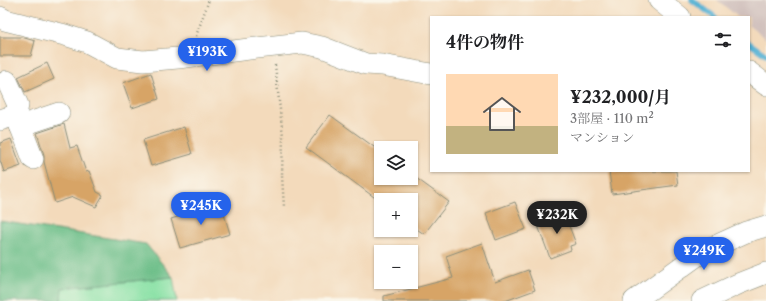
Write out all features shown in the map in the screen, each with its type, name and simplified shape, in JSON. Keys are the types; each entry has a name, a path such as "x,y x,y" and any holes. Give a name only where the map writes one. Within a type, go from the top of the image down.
{"street":[{"path":"659,0 679,16"},
{"path":"0,17 5,20 87,42 117,58 143,61 302,43 322,47 366,64 382,65 430,74"},
{"path":"7,81 18,105 12,120"},
{"path":"12,120 59,113"},
{"path":"12,120 33,159"},
{"path":"634,301 702,252 746,232 766,226"},
{"path":"702,301 766,273"}],"path":[{"path":"188,57 209,0"},
{"path":"273,46 283,136 282,176 284,206"}],"shaded area":[{"path":"717,0 766,0 766,39 750,27 750,16 737,16"}],"green space":[{"path":"0,221 146,244 173,277 62,288 61,301 0,301"},
{"path":"173,277 177,301 61,301 61,288"}],"building":[{"path":"0,37 21,37 35,41 31,56 0,56"},
{"path":"47,63 54,79 25,92 18,77"},
{"path":"151,73 159,99 132,108 123,83"},
{"path":"330,115 374,147 374,185 418,185 418,179 449,202 424,234 418,230 418,193 374,193 374,197 306,147"},
{"path":"64,124 70,148 77,146 86,172 89,171 97,192 103,195 96,207 73,197 55,203 44,162 44,155 37,133"},
{"path":"184,127 192,154 151,166 143,140"},
{"path":"11,139 21,166 4,172 0,160 0,143"},
{"path":"609,172 676,172 678,185 612,194"},
{"path":"515,202 526,229 496,240 486,213"},
{"path":"221,204 230,234 180,248 171,219"},
{"path":"564,213 576,244 570,246 571,250 550,258 537,223"},
{"path":"482,243 495,282 528,270 535,290 505,301 384,301 384,296 411,289 418,289 418,287 453,278 446,256"}],"waterway":[{"path":"692,0 714,16"},
{"path":"750,44 766,55"}]}
